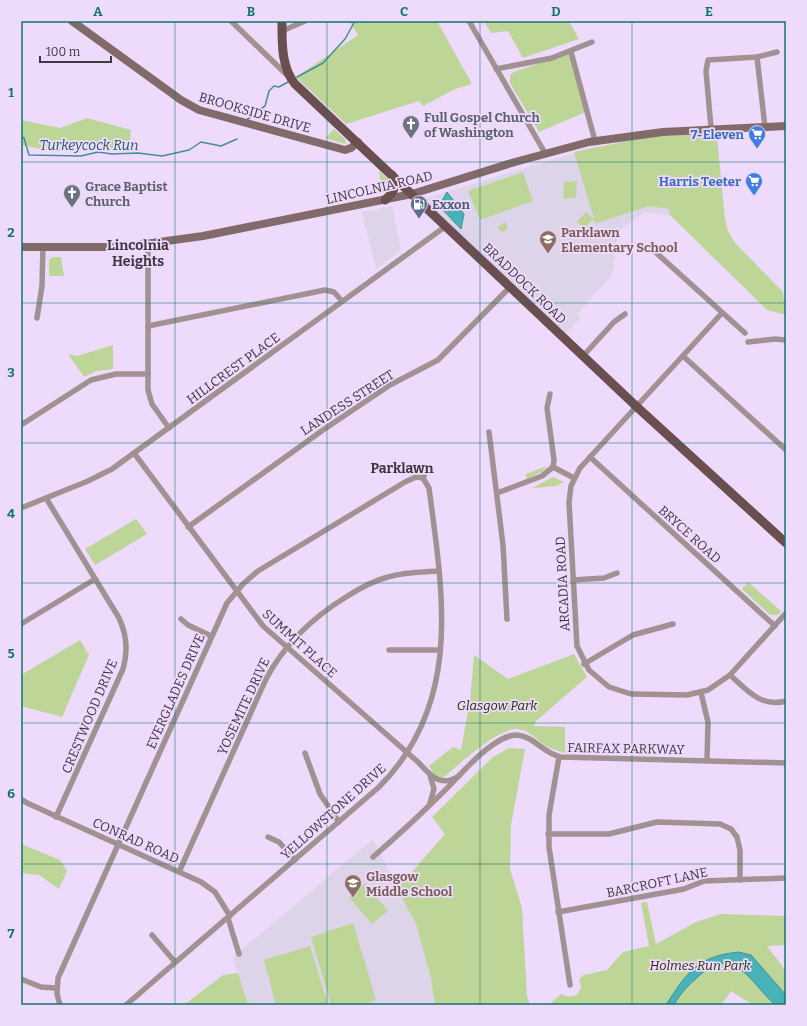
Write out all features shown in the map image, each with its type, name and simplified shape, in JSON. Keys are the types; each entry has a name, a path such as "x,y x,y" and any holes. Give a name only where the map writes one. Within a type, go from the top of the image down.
{"main road":[{"name":"BROOKSIDE DRIVE","path":"72,21 181,100 199,110 345,150 351,148 358,142"},
{"path":"282,21 285,61 290,78"},
{"name":"BRADDOCK ROAD","path":"290,78 637,407 786,544"},
{"name":"LINCOLNIA ROAD","path":"21,247 43,246 105,248 148,245 253,227 412,194 545,153 595,141 663,132 711,128 786,126"},
{"path":"385,200 394,191 396,185 395,179 389,171"}],"street":[{"path":"231,21 290,78"},
{"path":"282,31 304,21"},
{"path":"469,21 545,153"},
{"path":"496,69 532,63 571,52 592,42"},
{"path":"571,52 595,141"},
{"path":"711,128 706,71 708,60 757,56 777,52"},
{"path":"757,56 765,127"},
{"name":"HILLCREST PLACE","path":"21,508 100,476 169,428 446,226"},
{"path":"148,245 148,374 150,398 155,409 169,428"},
{"path":"37,318 42,286 43,246"},
{"path":"652,250 745,333"},
{"name":"LANDESS STREET","path":"188,527 322,430 390,385 438,360 510,287"},
{"path":"148,326 325,290 334,292 342,301"},
{"path":"583,356 614,322 625,314"},
{"name":"ARCADIA ROAD","path":"722,314 590,457 574,478 569,502 575,638 584,664 602,682 626,693 674,695 701,693 716,686 730,675 786,613"},
{"path":"748,342 775,339 786,340"},
{"path":"683,356 786,450"},
{"path":"21,425 91,380 116,374 148,374"},
{"path":"497,493 542,476 553,467 554,460 547,408 550,394"},
{"path":"489,432 506,573 507,619"},
{"name":"SUMMIT PLACE","path":"134,453 255,618 429,773 442,781 451,781 459,776"},
{"name":"BRYCE ROAD","path":"590,457 775,626"},
{"path":"553,467 574,478"},
{"path":"423,478 427,469"},
{"name":"EVERGLADES DRIVE","path":"56,988 58,978 221,614 236,592 258,571 294,549 404,482 416,477 423,478"},
{"name":"YELLOWSTONE DRIVE","path":"126,1005 384,782 408,753 418,735 431,705 438,676 440,650 441,619 439,571 429,488 423,478"},
{"name":"CRESTWOOD DRIVE","path":"46,498 124,629 126,646 126,658 123,669 56,817"},
{"name":"YOSEMITE DRIVE","path":"180,872 266,679 286,647 317,616 368,584 400,574 439,571"},
{"path":"572,580 604,578 617,573"},
{"path":"21,624 95,579"},
{"path":"181,619 188,625 211,636"},
{"path":"584,664 633,635 673,624"},
{"path":"389,650 440,650"},
{"path":"730,675 760,700 774,703 786,701"},
{"path":"701,693 708,722 707,760"},
{"name":"FAIRFAX PARKWAY","path":"374,857 426,809 486,749 508,737 516,735 526,737 549,753 559,757 786,763"},
{"path":"305,753 320,794 339,822"},
{"path":"559,757 552,794 548,834 551,868 570,985"},
{"path":"426,809 432,801 434,789 429,773"},
{"name":"CONRAD ROAD","path":"21,798 27,803 56,817 201,882 215,892 229,917 239,954"},
{"path":"548,834 609,834 657,822 720,824 731,829 737,838 740,850 740,880"},
{"path":"268,837 279,842 295,860"},
{"name":"BARCROFT LANE","path":"558,912 670,892 704,881 786,878"},
{"path":"152,935 175,962"},
{"path":"21,979 41,987 56,988 60,1005"}],"shaded area":[{"name":"Parklawn Elementary School","path":"662,137 670,215 644,212 618,232 612,275 577,314 581,317 564,335 424,199 590,148"},
{"path":"447,192 464,214 461,229 439,206"},
{"path":"392,206 401,250 376,269 362,212"},
{"name":"Glasgow Middle School","path":"373,839 450,993 453,1005 247,1005 233,957"},
{"path":"739,952 751,955 786,995 786,1005 775,1005 741,970 732,965 723,964 712,966 682,992 674,1005 666,1005 680,983 703,962 713,957"}],"green space":[{"path":"349,21 437,21 472,84 455,89 423,106 419,101 346,124 296,77 358,35"},
{"path":"484,21 569,21 579,39 523,58 508,31 491,33"},
{"path":"573,52 588,111 539,132 510,83 510,75 514,72"},
{"path":"87,118 131,130 129,152 88,142 56,152 21,145 21,120 60,128"},
{"path":"334,129 345,139 346,144 325,138"},
{"path":"710,133 717,137 725,219 728,231 736,244 783,292 786,315 767,310 670,215 669,209 649,206 597,223 595,223 593,219 585,228 577,222 586,212 594,219 574,152 647,137"},
{"path":"379,171 389,180 390,188 382,193"},
{"path":"523,172 533,201 480,220 468,191"},
{"path":"577,181 576,198 563,199 564,182"},
{"path":"506,222 508,229 502,232 497,227"},
{"path":"53,257 61,257 64,276 49,276 49,260"},
{"path":"113,345 113,369 96,371 84,377 68,354 77,356"},
{"path":"547,466 543,471 527,479 526,474"},
{"path":"553,477 564,482 556,486 532,488"},
{"path":"136,519 147,534 95,565 85,549"},
{"path":"748,582 781,611 778,615 770,615 742,589"},
{"path":"80,640 89,655 62,717 21,706 21,675"},
{"name":"Glasgow Park","path":"574,654 587,677 536,721 534,726 565,727 565,753 546,746 523,730 510,730 489,741 438,782 429,766 453,747 461,750 470,700 474,655 508,679"},
{"path":"509,748 525,749 511,825 510,869 522,908 527,996 530,1005 435,1005 431,978 416,924 397,889 445,834 432,817 493,757"},
{"path":"21,844 60,860 67,871 59,889 39,875 21,873"},
{"path":"365,884 388,911 372,924 349,897"},
{"name":"Holmes Run Park","path":"647,902 656,944 696,922 721,914 786,916 786,945 767,946 786,971 786,1005 753,1005 731,991 721,1005 549,1005 561,994 569,997 577,995 581,987 579,979 584,975 607,970 623,952 649,946 641,903"},
{"path":"353,923 376,1000 363,1005 331,1005 311,937"},
{"path":"310,946 328,1005 276,1005 264,960"},
{"path":"238,973 248,1005 184,1005 223,975"}],"waterway":[{"name":"Turkeycock Run","path":"297,77 323,63 345,39 355,21"},
{"name":"Turkeycock Run","path":"246,120 265,106 269,91 274,86 279,87 288,82"},
{"name":"Turkeycock Run","path":"21,137 24,138 29,155 81,156 98,152 112,154 138,153 162,156 189,150 201,142 221,146 237,139"}],"place":[{"name":"Full Gospel Church of Washington","path":"411,139"},
{"name":"7-Eleven","path":"757,149"},
{"name":"Harris Teeter","path":"754,196"},
{"name":"Grace Baptist Church","path":"72,208"},
{"name":"Exxon","path":"419,219"},
{"name":"Parklawn Elementary School","path":"548,254"},
{"name":"Glasgow Middle School","path":"353,898"}],"district":[{"name":"Lincolnia Heights","path":"138,254"},
{"name":"Parklawn","path":"402,468"}]}
